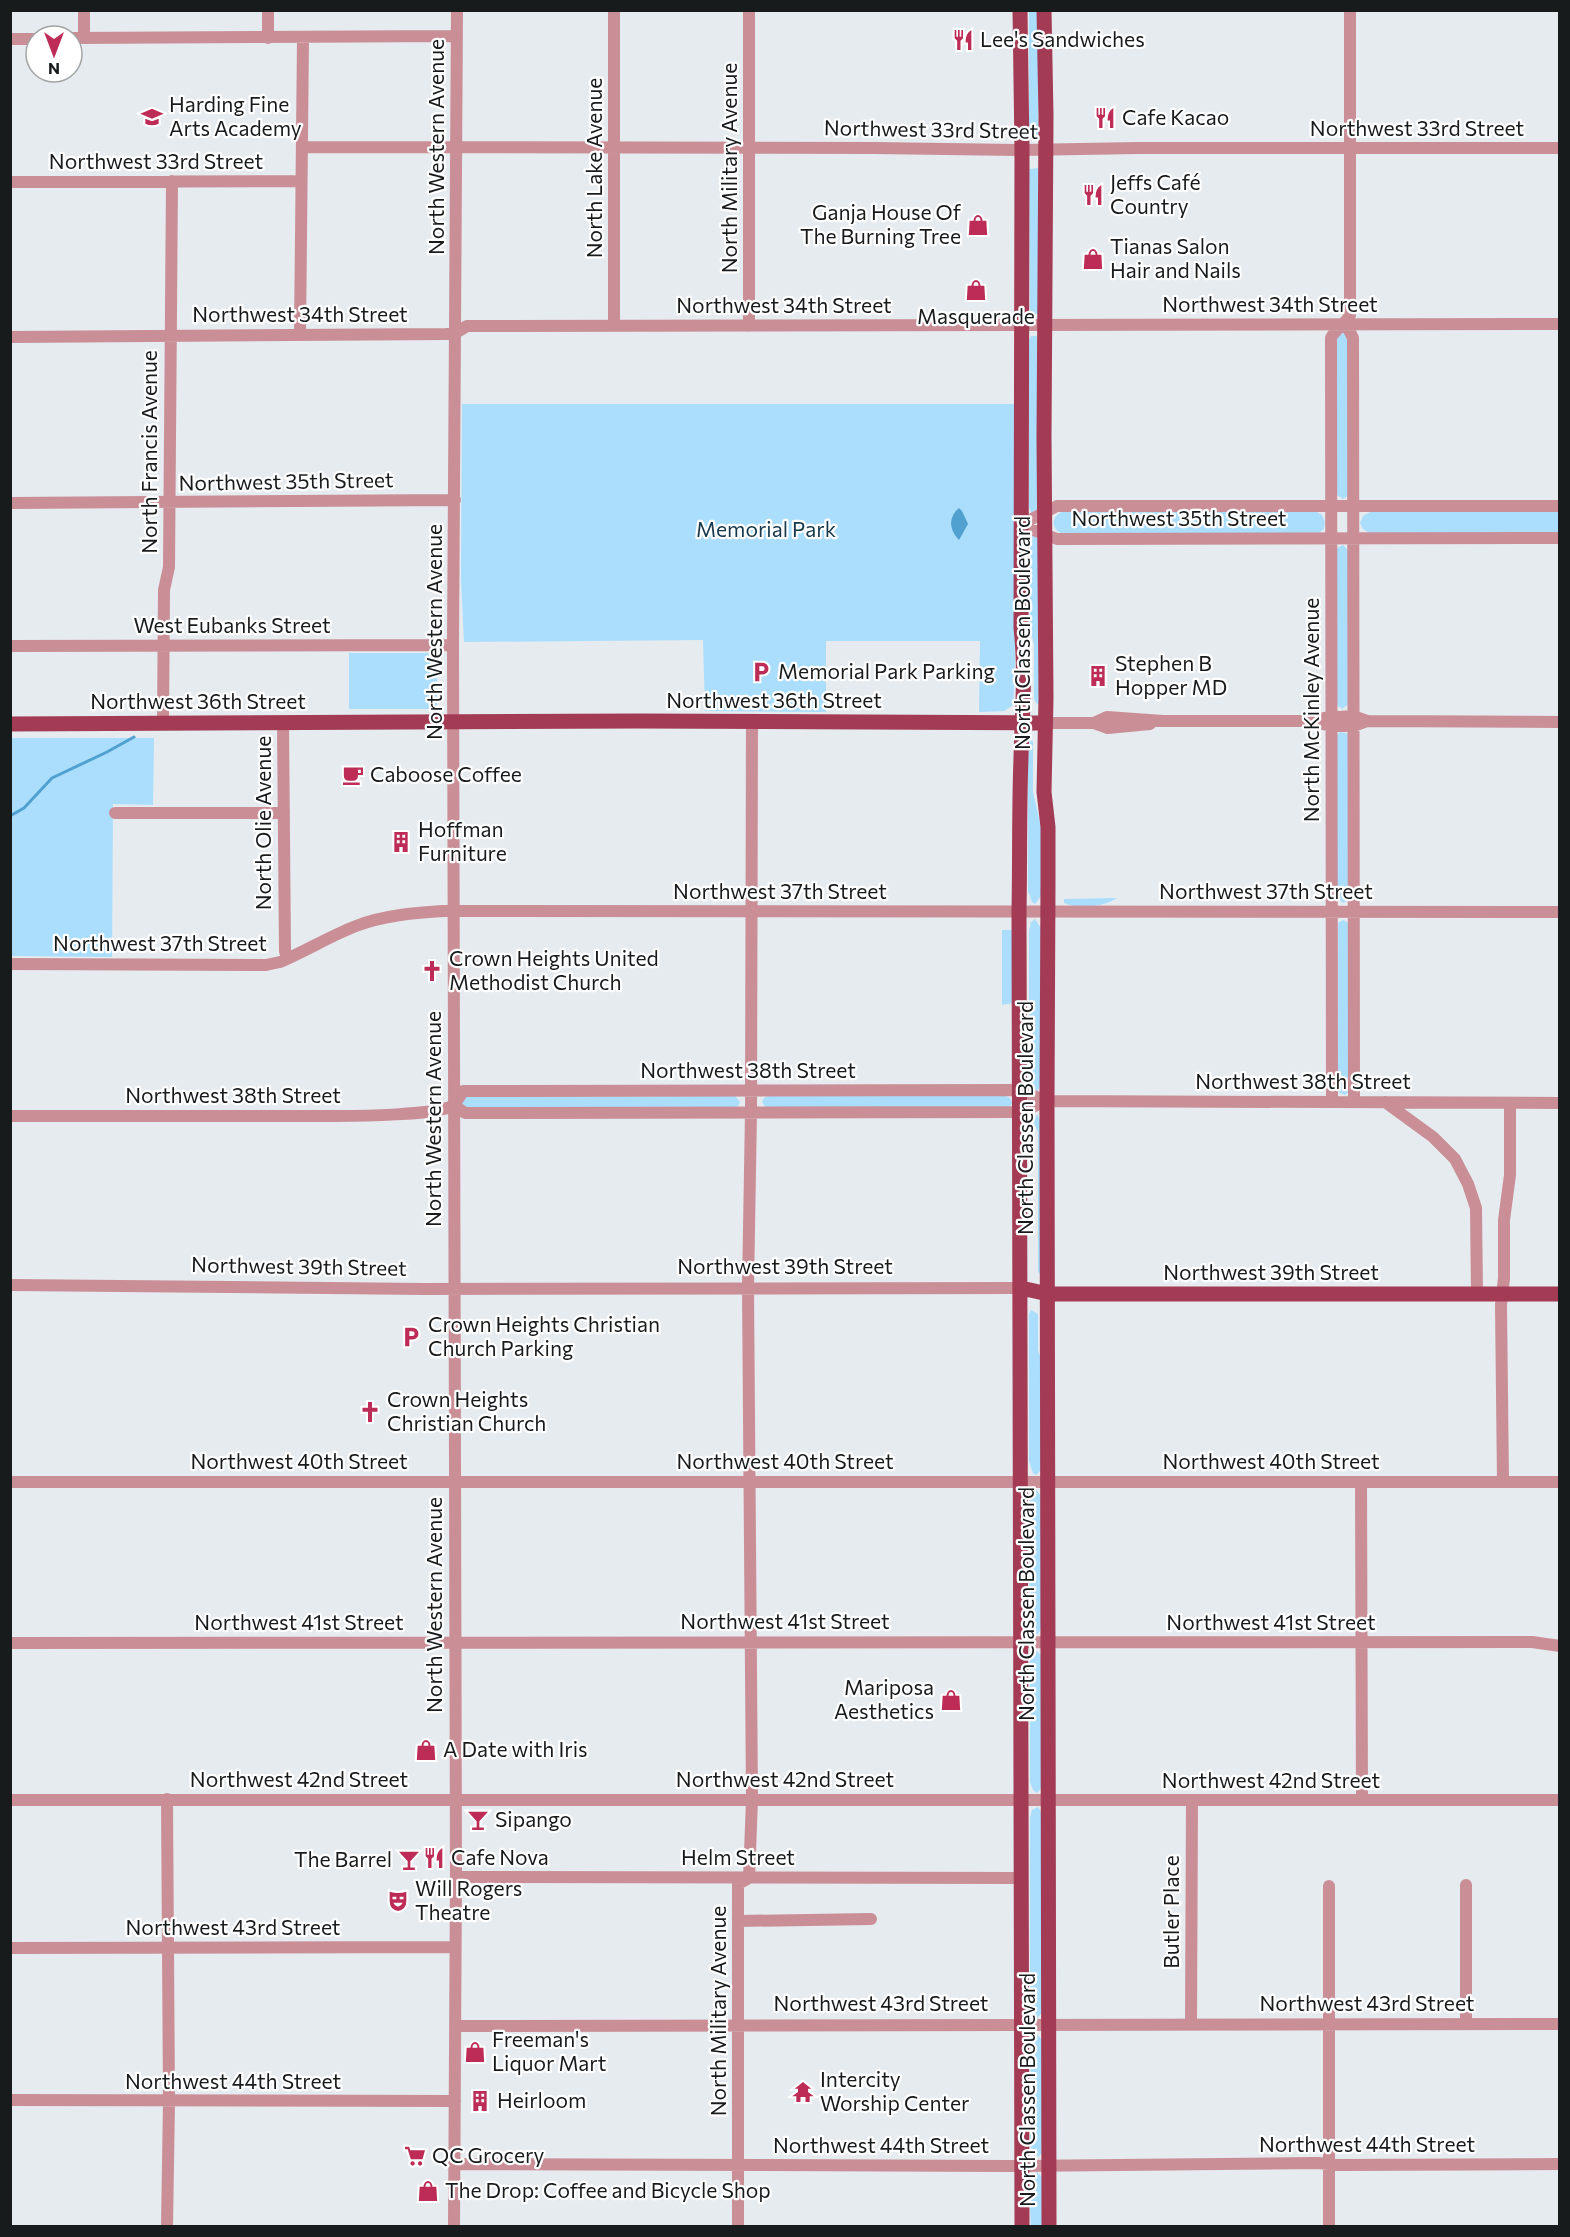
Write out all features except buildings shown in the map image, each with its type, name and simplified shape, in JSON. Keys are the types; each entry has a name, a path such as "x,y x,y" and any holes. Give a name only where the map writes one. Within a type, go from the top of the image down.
{"main road":[{"name":"North Classen Boulevard","path":"1020,10 1022,150 1020,525 1021,628 1024,662 1019,911 1022,2226"},
{"name":"North Classen Boulevard","path":"1044,10 1046,150 1044,792 1048,827 1049,2226"},
{"name":"Northwest 36th Street","path":"10,724 752,721 1045,723"},
{"name":"Northwest 39th Street","path":"1021,1288 1048,1294 1560,1294"}],"street":[{"path":"267,38 268,10"},
{"name":"North Western Avenue","path":"454,2226 456,1877 453,645 457,332 457,10"},
{"name":"North Lake Avenue","path":"614,10 614,326"},
{"name":"North Military Avenue","path":"749,10 749,326"},
{"name":"North McKinley Avenue","path":"1332,1102 1331,338 1346,324 1350,315 1350,10"},
{"path":"84,38 457,36"},
{"path":"300,335 303,38"},
{"name":"Northwest 33rd Street","path":"302,147 1022,150 1560,148"},
{"name":"North Francis Avenue","path":"163,723 164,590 169,567 172,181"},
{"name":"Northwest 33rd Street","path":"10,182 301,181"},
{"name":"North McKinley Avenue","path":"1346,324 1353,338 1354,1102"},
{"name":"Northwest 34th Street","path":"10,337 447,334 457,332 467,326 1560,324"},
{"name":"Northwest 35th Street","path":"10,503 455,500"},
{"name":"Northwest 35th Street","path":"1020,525 1057,506 1353,508 1560,506"},
{"name":"Northwest 35th Street","path":"1020,525 1057,538 1560,538"},
{"name":"West Eubanks Street","path":"10,646 453,645"},
{"name":"Northwest 36th Street","path":"1045,723 1094,723 1107,717 1163,721 1560,722"},
{"name":"North Military Avenue","path":"738,2226 740,2024 738,1884 748,1878 752,1800 748,1288 752,721"},
{"name":"North Olie Avenue","path":"283,722 285,951 287,958"},
{"path":"115,813 284,813"},
{"name":"Northwest 37th Street","path":"10,964 273,964 357,926 420,913 1560,912"},
{"name":"Northwest 38th Street","path":"10,1116 361,1116 443,1109 454,1105 463,1091 1020,1090 1047,1101 1560,1103"},
{"name":"Northwest 38th Street","path":"454,1105 465,1113 1020,1112 1047,1101"},
{"path":"1385,1102 1433,1137 1455,1159 1468,1184 1476,1208 1478,1294"},
{"path":"1503,1482 1503,1220 1510,1175 1510,1103"},
{"name":"Northwest 39th Street","path":"10,1285 454,1289 1021,1288"},
{"name":"Northwest 40th Street","path":"10,1482 1560,1482"},
{"path":"1361,1482 1362,1800"},
{"name":"Northwest 41st Street","path":"10,1643 1532,1642 1560,1646"},
{"name":"Northwest 42nd Street","path":"10,1800 1560,1800"},
{"path":"167,1800 169,2101 167,2226"},
{"name":"Butler Place","path":"1191,2024 1192,1800"},
{"name":"Helm Street","path":"456,1877 1021,1878"},
{"path":"1466,1885 1466,2024"},
{"path":"1329,1886 1329,2226"},
{"path":"738,1921 871,1919"},
{"name":"Northwest 43rd Street","path":"10,1948 455,1947"},
{"name":"Northwest 43rd Street","path":"455,2026 1021,2023 1049,2025 1560,2024"},
{"name":"Northwest 44th Street","path":"10,2100 455,2101"},
{"name":"Northwest 44th Street","path":"454,2164 1560,2164"}],"green space":[{"path":"1029,11 1039,11 1038,135 1029,135"},
{"path":"1038,168 1039,309 1038,314 1030,314 1029,169"},
{"path":"1343,333 1347,336 1348,496 1343,499 1337,495 1336,339 1339,334"},
{"path":"1031,336 1037,336 1039,342 1039,509 1032,514 1029,507 1029,340"},
{"name":"Memorial Park","path":"462,404 1014,404 1015,678 1013,705 1004,711 979,712 980,641 826,641 826,712 705,711 703,640 464,642 461,579"},
{"path":"1559,511 1559,532 1369,533 1360,523 1363,516 1370,512"},
{"path":"1062,512 1317,512 1322,515 1325,522 1324,529 1319,533 1061,533 1055,528 1054,520"},
{"path":"1030,533 1038,534 1039,703 1037,704 1034,699 1034,645 1030,628"},
{"path":"1343,545 1349,551 1349,704 1342,709 1337,705 1337,548"},
{"path":"349,653 437,653 437,709 349,709"},
{"path":"1340,732 1349,734 1349,900 1343,903 1337,898 1336,736"},
{"path":"11,738 154,738 153,805 113,804 112,957 11,956"},
{"path":"1030,741 1033,741 1033,792 1041,827 1041,896 1035,904 1028,891"},
{"path":"1117,898 1105,904 1091,906 1064,903 1064,899"},
{"path":"1035,919 1041,928 1040,1087 1037,1091 1032,1090 1029,1078 1029,931 1031,922"},
{"path":"1343,920 1350,924 1348,1092 1345,1095 1338,1092 1338,923"},
{"path":"1002,930 1013,930 1013,1003 1002,1005"},
{"path":"735,1096 740,1102 737,1109 467,1108 463,1107 461,1100 464,1097"},
{"path":"768,1096 1006,1096 1012,1103 1009,1108 766,1108 762,1102"},
{"path":"1037,1114 1042,1123 1040,1274 1038,1271 1038,1132 1033,1121"},
{"path":"1031,1310 1038,1314 1038,1350 1041,1359 1042,1469 1036,1475 1029,1461 1029,1314"},
{"path":"1036,1489 1042,1498 1043,1625 1038,1634 1034,1633 1030,1623 1029,1503 1032,1492"},
{"path":"1036,1650 1042,1656 1042,1787 1037,1793 1030,1782 1030,1662 1033,1651"},
{"path":"1038,1807 1041,1812 1042,2013 1037,2018 1030,2007 1030,1818 1032,1810"},
{"path":"1035,2035 1039,2036 1043,2042 1042,2153 1038,2157 1030,2146 1031,2042"},
{"path":"1037,2172 1042,2177 1044,2226 1031,2226 1030,2190 1033,2177"}],"shaded area":[{"path":"959,508 968,524 959,540 951,524 953,515"}],"waterway":[{"path":"10,816 24,808 52,778 134,737"}],"place":[{"name":"Lee's Sandwiches","path":"963,40"},
{"name":"Harding Fine Arts Academy","path":"152,117"},
{"name":"Cafe Kacao","path":"1105,118"},
{"name":"Jeffs Café Country","path":"1093,195"},
{"name":"Ganja House Of The Burning Tree","path":"978,225"},
{"name":"Tianas Salon Hair and Nails","path":"1093,259"},
{"name":"Masquerade","path":"976,290"},
{"name":"Memorial Park Parking","path":"761,672"},
{"name":"Stephen B Hopper MD","path":"1098,676"},
{"name":"Caboose Coffee","path":"353,775"},
{"name":"Hoffman Furniture","path":"401,842"},
{"name":"Crown Heights United Methodist Church","path":"432,971"},
{"name":"Crown Heights Christian Church Parking","path":"411,1337"},
{"name":"Crown Heights Christian Church","path":"370,1412"},
{"name":"Mariposa Aesthetics","path":"951,1700"},
{"name":"A Date with Iris","path":"426,1750"},
{"name":"Sipango","path":"478,1820"},
{"name":"Cafe Nova","path":"434,1858"},
{"name":"The Barrel","path":"409,1860"},
{"name":"Will Rogers Theatre","path":"398,1901"},
{"name":"Freeman's Liquor Mart","path":"475,2052"},
{"name":"Intercity Worship Center","path":"803,2092"},
{"name":"Heirloom","path":"480,2101"},
{"name":"QC Grocery","path":"415,2156"},
{"name":"The Drop: Coffee and Bicycle Shop","path":"428,2191"}]}
